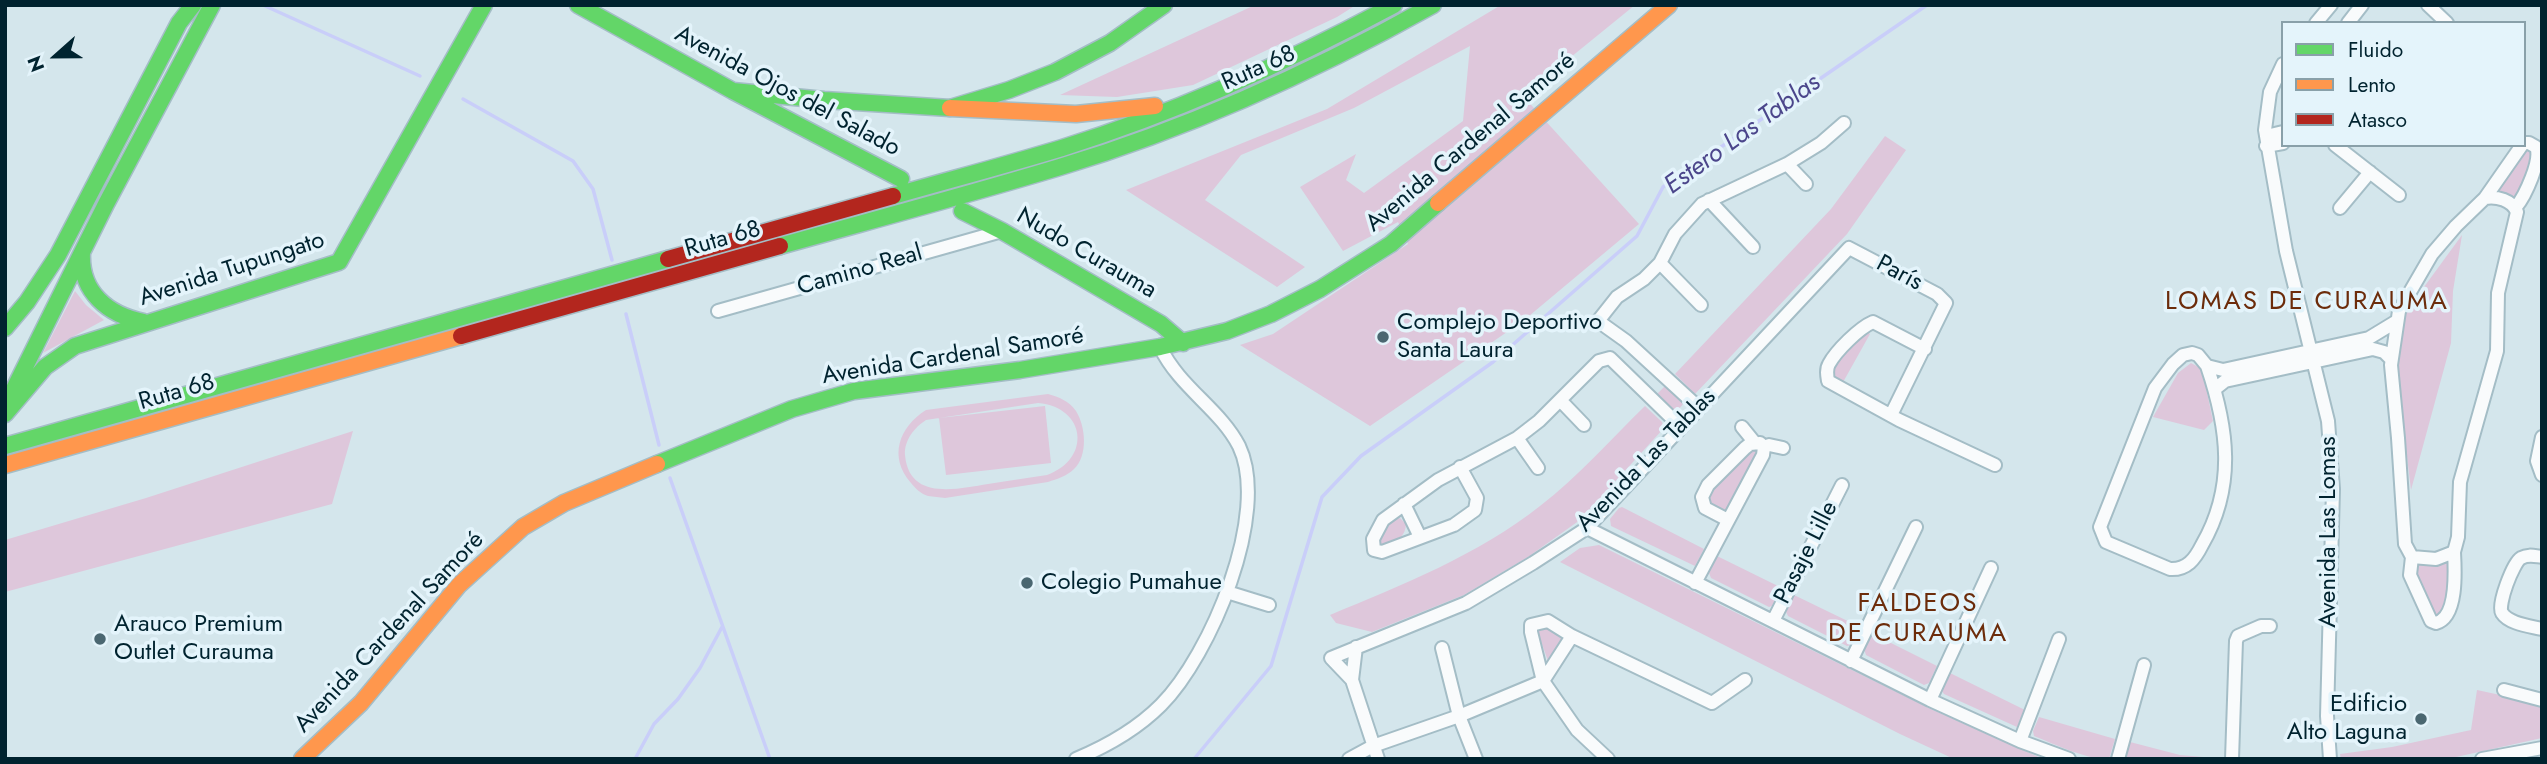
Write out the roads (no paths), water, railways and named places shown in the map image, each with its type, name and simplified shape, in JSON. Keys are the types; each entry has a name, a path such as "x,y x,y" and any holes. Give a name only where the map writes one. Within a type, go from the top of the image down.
{"main road":[{"path":"5,328 27,303 58,255 178,23 193,5"},
{"path":"5,408 82,252 212,5"},
{"name":"Avenida Tupungato","path":"5,414 37,374 65,352 85,342 339,262 484,5"},
{"name":"Avenida Ojos del Salado","path":"578,5 733,91 901,179"},
{"path":"950,108 1009,90 1055,72 1110,43 1164,5"},
{"name":"Ruta 68","path":"5,446 988,170 1098,136 1208,95 1280,64 1394,5"},
{"name":"Ruta 68","path":"5,465 1085,160 1194,121 1281,85 1433,5"},
{"name":"Avenida Cardenal Samoré","path":"302,759 361,703 459,585 523,527 564,503 792,408 854,391 1020,370 1160,348 1227,331 1271,314 1320,289 1391,244 1669,5"},
{"path":"733,91 824,100 1053,114 1157,106 1208,95"},
{"name":"Nudo Curauma","path":"962,211 1002,231 1161,324 1182,343"},
{"path":"82,252 85,278 100,303 117,315 147,322"}],"street":[{"path":"2318,21 2331,5"},
{"path":"2350,21 2362,5"},
{"path":"2428,5 2445,21"},
{"name":"Avenida Las Lomas","path":"2281,68 2267,105 2266,141 2310,356 2328,421 2333,489 2327,716 2330,759"},
{"path":"1699,408 1626,341 1598,321 1617,297 1644,279 1660,263 1675,234 1688,217 1709,200 1787,164 1821,143 1844,123"},
{"path":"2266,141 2281,133"},
{"path":"2266,141 2281,143"},
{"path":"2515,207 2524,198 2539,154 2536,147 2526,144"},
{"path":"2338,147 2399,195"},
{"path":"2485,198 2497,198 2515,207 2517,212 2498,293 2497,351 2460,482 2458,537 2454,552 2455,581 2448,612 2442,622 2436,623 2431,621 2427,614 2410,575 2412,557 2405,544 2391,359 2397,321 2399,311 2432,254 2485,198 2521,147"},
{"path":"1787,164 1807,184"},
{"path":"2340,208 2370,172"},
{"path":"1709,200 1753,247"},
{"name":"Camino Real","path":"719,311 1002,231"},
{"name":"París","path":"1849,248 1937,294 1946,303 1925,349"},
{"name":"Avenida Las Tablas","path":"1352,680 1331,658 1466,603 1533,564 1587,528 1849,248"},
{"path":"1660,263 1701,305"},
{"path":"2215,389 2225,381 2257,368 2342,349 2377,335 2397,321"},
{"path":"1891,415 1925,349 1873,322 1860,328 1829,363 1826,372 1828,381 1833,386 1891,415 1995,465"},
{"path":"1076,759 1101,749 1132,729 1161,705 1182,680 1198,656 1227,592 1245,525 1247,474 1239,447 1228,428 1170,367 1160,348"},
{"path":"2342,349 2373,349 2384,352 2391,359"},
{"path":"2183,355 2199,355 2207,366 2215,389 2226,452 2225,488 2211,530 2196,557 2187,566 2178,570 2170,569 2106,542 2099,527 2155,388 2183,355"},
{"path":"1460,467 1477,498 1475,510 1454,525 1382,552 1374,550 1373,539 1383,520 1460,467 1517,438 1560,400 1599,360 1610,358 1681,427"},
{"path":"2207,366 2223,370 2257,368"},
{"path":"1560,400 1584,425"},
{"path":"1695,583 1763,454 1759,445 1742,428"},
{"path":"2542,437 2537,461 2542,475"},
{"path":"1517,438 1538,468"},
{"path":"1728,520 1705,508 1702,496 1708,485 1750,444 1783,449"},
{"name":"Pasaje Lille","path":"1773,621 1842,485"},
{"path":"1404,504 1420,537"},
{"path":"1851,660 1916,527"},
{"path":"1587,528 1930,700 2020,741 2069,759"},
{"path":"2412,557 2436,559 2454,552"},
{"path":"2542,557 2527,555 2518,560 2500,606 2502,614 2511,620 2542,629"},
{"path":"1930,700 1991,568"},
{"path":"1227,592 1269,604"},
{"path":"1608,759 1577,730 1543,681 1531,625 1548,621 1572,636 1712,703 1745,680"},
{"path":"2232,759 2235,641 2238,635 2261,626 2270,626"},
{"path":"1349,759 1376,752 1543,681 1572,636"},
{"path":"2020,741 2059,639"},
{"path":"1356,647 1352,680 1376,752"},
{"path":"1442,648 1460,716 1476,759"},
{"path":"2118,759 2144,665"},
{"path":"2504,690 2542,700"},
{"path":"2482,759 2542,748"}],"waterway":[{"path":"263,5 420,76"},
{"name":"Estero Las Tablas","path":"1194,759 1271,666 1322,497 1361,456 1493,362 1637,236 1663,187 1927,5"},
{"path":"463,99 573,161 593,189 612,260"},
{"path":"626,314 659,445"},
{"path":"670,478 770,759"},
{"path":"635,759 654,724 678,699 700,668 722,627"}],"place":[{"name":"Complejo Deportivo Santa Laura","path":"1383,337"},
{"name":"Colegio Pumahue","path":"1027,583"},
{"name":"Arauco Premium Outlet Curauma","path":"100,639"},
{"name":"Edificio Alto Laguna","path":"2421,719"}],"district":[{"name":"LOMAS DE CURAUMA","path":"2307,303"},
{"name":"FALDEOS DE CURAUMA","path":"1918,620"}]}
